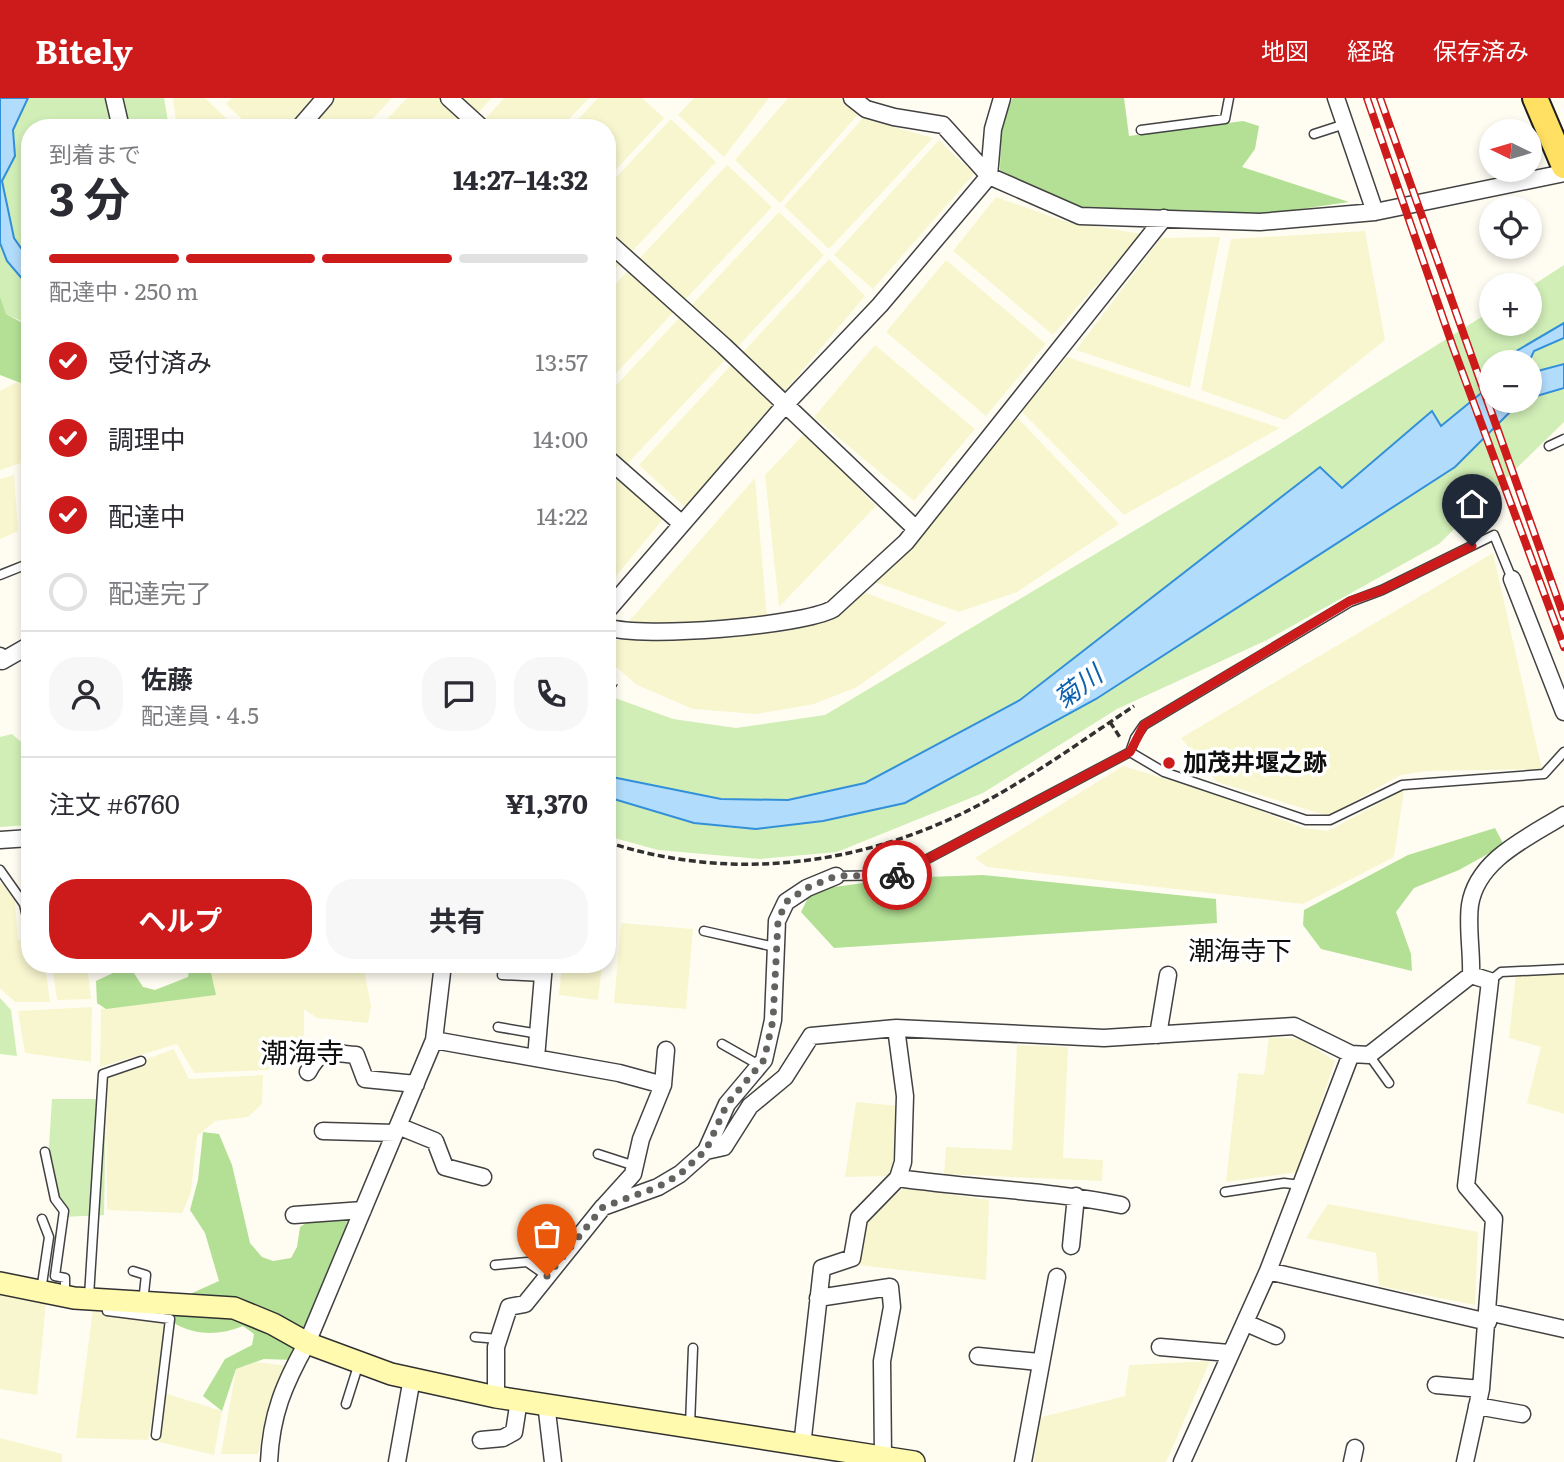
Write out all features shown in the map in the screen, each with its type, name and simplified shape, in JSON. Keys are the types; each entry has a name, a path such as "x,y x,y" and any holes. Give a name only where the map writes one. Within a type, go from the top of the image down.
{"main road":[{"path":"1535,98 1564,166"}],"street":[{"path":"114,98 119,119"},
{"path":"306,119 324,98"},
{"path":"449,98 472,119"},
{"path":"852,98 866,108 894,117 943,125 989,176 1080,216 1260,222 1375,212 1564,173"},
{"path":"616,601 784,406 880,305 989,176 992,129 1002,98"},
{"path":"1336,98 1375,212"},
{"path":"616,628 643,632 687,631 763,625 822,615 855,589 916,529 1164,218"},
{"path":"616,249 724,346 916,529"},
{"path":"616,466 682,524"},
{"path":"1512,579 1564,712"},
{"path":"1,661 21,650"},
{"path":"1471,975 1470,905 1480,876 1497,858 1564,815"},
{"path":"0,840 21,839"},
{"path":"603,1207 658,1187 680,1174 706,1150 727,1104 764,1060 773,1020 778,921 786,902 807,888 836,876"},
{"path":"269,1462 270,1432 283,1386 307,1343 434,1040 442,973"},
{"path":"536,1058 544,973"},
{"path":"1158,1035 1168,975"},
{"path":"1465,1462 1479,1397 1488,1317 1494,1219 1466,1186 1490,981 1471,975"},
{"path":"706,1150 724,1147 750,1106 785,1077 811,1036 896,1028 1104,1038 1294,1026 1351,1054 1369,1055 1471,975"},
{"path":"802,1446 822,1268 852,1258 859,1218 898,1178 903,1162 905,1096 896,1028"},
{"path":"434,1040 619,1073 663,1085"},
{"path":"496,1396 498,1339 509,1307 525,1304 603,1207 634,1174 663,1085 666,1050"},
{"path":"308,1072 316,1057 323,1053 356,1055 365,1079 415,1084"},
{"path":"1182,1462 1268,1271 1351,1054"},
{"path":"323,1131 396,1130 435,1141 445,1167 483,1177"},
{"path":"898,1178 971,1188 1076,1196 1121,1205"},
{"path":"1071,1246 1076,1196"},
{"path":"294,1215 363,1210"},
{"path":"1268,1271 1488,1317 1564,1329"},
{"path":"1023,1462 1039,1362 1057,1277"},
{"path":"0,1283 65,1297 234,1308 274,1324 307,1343 412,1378 496,1396 802,1446 845,1457 883,1457 914,1462"},
{"path":"818,1298 890,1287 892,1307 882,1361 883,1457"},
{"path":"1246,1323 1276,1336"},
{"path":"1160,1347 1229,1353"},
{"path":"978,1356 1039,1362"},
{"path":"397,1462 412,1378"},
{"path":"1436,1385 1479,1397 1522,1414"},
{"path":"481,1440 503,1438 514,1432 519,1400"},
{"path":"546,1403 553,1462"}],"lane":[{"path":"1141,130 1224,119 1229,98"},
{"path":"1314,134 1345,124"},
{"path":"1549,446 1564,439"},
{"path":"836,876 897,875 1130,752 1144,725 1350,601 1382,590 1494,535 1512,579"},
{"path":"0,575 21,567"},
{"path":"1130,752 1164,772 1306,820 1330,820 1402,785 1544,774 1564,752"},
{"path":"0,870 21,900"},
{"path":"704,931 775,947"},
{"path":"1490,981 1501,972 1564,969"},
{"path":"502,975 523,973"},
{"path":"498,1027 539,1034"},
{"path":"722,1044 759,1065"},
{"path":"1369,1055 1389,1083"},
{"path":"141,1061 103,1074 97,1300 107,1311 170,1319 156,1435"},
{"path":"45,1152 55,1199 64,1211 55,1276 65,1278 65,1297"},
{"path":"598,1154 635,1166"},
{"path":"1225,1192 1284,1183 1301,1185"},
{"path":"41,1293 49,1237 42,1219"},
{"path":"495,1265 527,1262 547,1276"},
{"path":"133,1271 146,1275 143,1302"},
{"path":"475,1337 498,1339"},
{"path":"690,1427 693,1349"},
{"path":"346,1404 360,1362"}],"path":[{"path":"616,844 662,857 758,866 835,858 879,847 964,813 1134,706"}],"shaded area":[{"path":"173,98 205,98 227,119 176,119"},
{"path":"232,98 317,98 297,119 242,119 226,104"},
{"path":"334,98 392,98 372,119 314,119"},
{"path":"407,98 492,98 472,119 387,119"},
{"path":"504,98 589,98 569,119 485,119"},
{"path":"598,98 642,98 664,118 616,169 616,119 578,119"},
{"path":"694,98 769,98 724,157 678,115"},
{"path":"788,98 839,98 862,110 780,203 735,160"},
{"path":"863,118 933,138 829,249 784,206"},
{"path":"671,119 716,162 616,268 616,177"},
{"path":"939,140 974,174 873,289 834,255"},
{"path":"727,165 772,207 616,373 616,283"},
{"path":"996,197 1064,221 1141,234 1053,335 953,251"},
{"path":"779,212 824,255 627,464 616,454 616,385"},
{"path":"1365,231 1385,340 1285,420 1201,390 1231,239"},
{"path":"1220,237 1190,388 1076,350 1161,238"},
{"path":"829,259 865,296 686,508 639,465"},
{"path":"946,260 1046,344 986,416 886,332"},
{"path":"875,345 975,429 914,501 814,417"},
{"path":"1067,357 1280,428 1124,515 1021,411"},
{"path":"17,382 21,383 21,463 0,470 0,391"},
{"path":"1010,410 1119,524 1017,592 959,612 866,579"},
{"path":"805,433 876,506 779,607 765,475"},
{"path":"14,475 18,531 0,539 0,479"},
{"path":"616,478 664,518 616,576"},
{"path":"755,478 767,618 624,627"},
{"path":"1493,553 1542,769 1426,771 1401,775 1328,816 1217,782 1181,738"},
{"path":"855,589 947,623 857,687 814,704 756,714 693,709 637,685 616,667 616,640 728,638 786,630 822,615"},
{"path":"1123,766 1232,799 1303,828 1328,831 1404,790 1394,857 1303,904 987,867 975,858"},
{"path":"13,879 18,939 21,940 21,973 46,973 50,1002 15,1002 0,988 0,883"},
{"path":"621,923 693,929 686,1009 614,1003"},
{"path":"53,973 88,973 91,999 57,1000"},
{"path":"211,973 365,973 371,1006 368,1023 317,1018 304,1009 304,1051 268,1070 194,1073 177,1044 100,1067 101,1009 215,995"},
{"path":"561,973 601,973 598,1000 559,995"},
{"path":"1564,973 1564,1114 1527,1103 1541,1047 1509,1038 1516,974"},
{"path":"92,1007 91,1062 25,1053 18,1011"},
{"path":"1269,1037 1301,1039 1335,1061 1298,1172 1226,1182 1238,1073 1264,1075"},
{"path":"1017,1045 1068,1047 1063,1158 1103,1160 1102,1181 944,1174 946,1147 1012,1150"},
{"path":"174,1049 189,1079 263,1075 262,1104 248,1117 215,1121 197,1136 191,1192 182,1213 107,1210 106,1074"},
{"path":"856,1102 900,1106 891,1176 845,1177"},
{"path":"904,1188 989,1200 986,1280 859,1265 863,1220"},
{"path":"1328,1204 1478,1232 1475,1305 1379,1286 1376,1253 1306,1238"},
{"path":"0,1291 46,1303 37,1395 0,1389"},
{"path":"93,1309 170,1319 148,1440 76,1438"},
{"path":"1210,1361 1166,1462 1034,1462 1038,1418 1125,1396 1129,1365"},
{"path":"256,1362 289,1366 265,1421 258,1454 221,1454 236,1369"},
{"path":"161,1392 222,1411 214,1455 155,1441"},
{"path":"0,1438 62,1454 62,1462 0,1462"}],"green space":[{"path":"0,98 164,98 168,119 21,119 21,321 6,314 0,296"},
{"path":"1013,98 1124,98 1129,136 1243,121 1259,126 1255,149 1242,167 1349,202 1246,217 1084,211 1000,170 1001,122"},
{"path":"1564,265 1564,422 1439,544 1267,640 1117,709 983,793 837,852 760,859 658,850 616,838 616,698 673,719 736,728 825,715 1273,448 1479,319 1479,336 1542,336 1542,279"},
{"path":"0,296 6,314 21,322 21,383 0,375"},
{"path":"12,734 21,742 21,826 0,827 0,737"},
{"path":"1495,828 1504,845 1459,870 1414,888 1396,912 1411,954 1412,971 1321,949 1303,925 1304,910 1408,855"},
{"path":"983,875 1216,899 1217,923 834,948 801,912 812,890 900,878"},
{"path":"113,973 134,973 143,987 155,990 188,977 189,973 211,973 216,995 106,1009 97,1003 96,981"},
{"path":"0,998 11,1010 17,1056 0,1054"},
{"path":"52,1099 106,1099 104,1215 64,1217 48,1162"},
{"path":"203,1132 219,1134 232,1165 250,1243 262,1257 273,1261 291,1258 297,1247 300,1227 315,1217 340,1214 347,1220 343,1246 293,1360 264,1359 236,1369 222,1411 203,1396 225,1359 252,1345 254,1334 243,1326 218,1333 193,1331 171,1321 152,1303 181,1298 219,1281 205,1233 190,1210 198,1180"}],"water":[{"path":"0,98 28,98 13,130 15,156 2,181 14,238 21,248 21,277 7,261 0,243"},
{"path":"1564,323 1564,338 1536,350 1518,350 1542,336"},
{"path":"1564,364 1564,388 1542,394 1542,370"},
{"name":"菊川","path":"1479,395 1479,413 1509,413 1455,467 1096,699 905,803 823,821 756,829 694,823 616,800 616,778 721,799 788,800 865,783 1020,700 1320,467 1342,488 1432,411 1441,426"}],"railway":[{"path":"1367,98 1453,347 1564,647"},
{"path":"1380,98 1564,617"}],"way so far":[{"path":"547,1276 603,1207 658,1187 680,1174 706,1150 727,1104 764,1060 773,1020 776,982 774,953 778,921 786,902 807,888 836,876 897,875"}],"place":[{"name":"加茂井堰之跡","path":"1169,763"}],"district":[{"name":"潮海寺下","path":"1240,951"},
{"name":"潮海寺","path":"302,1053"}],"route":[{"path":"897,875 1130,752 1144,725 1350,601 1382,590 1472,546"}]}
